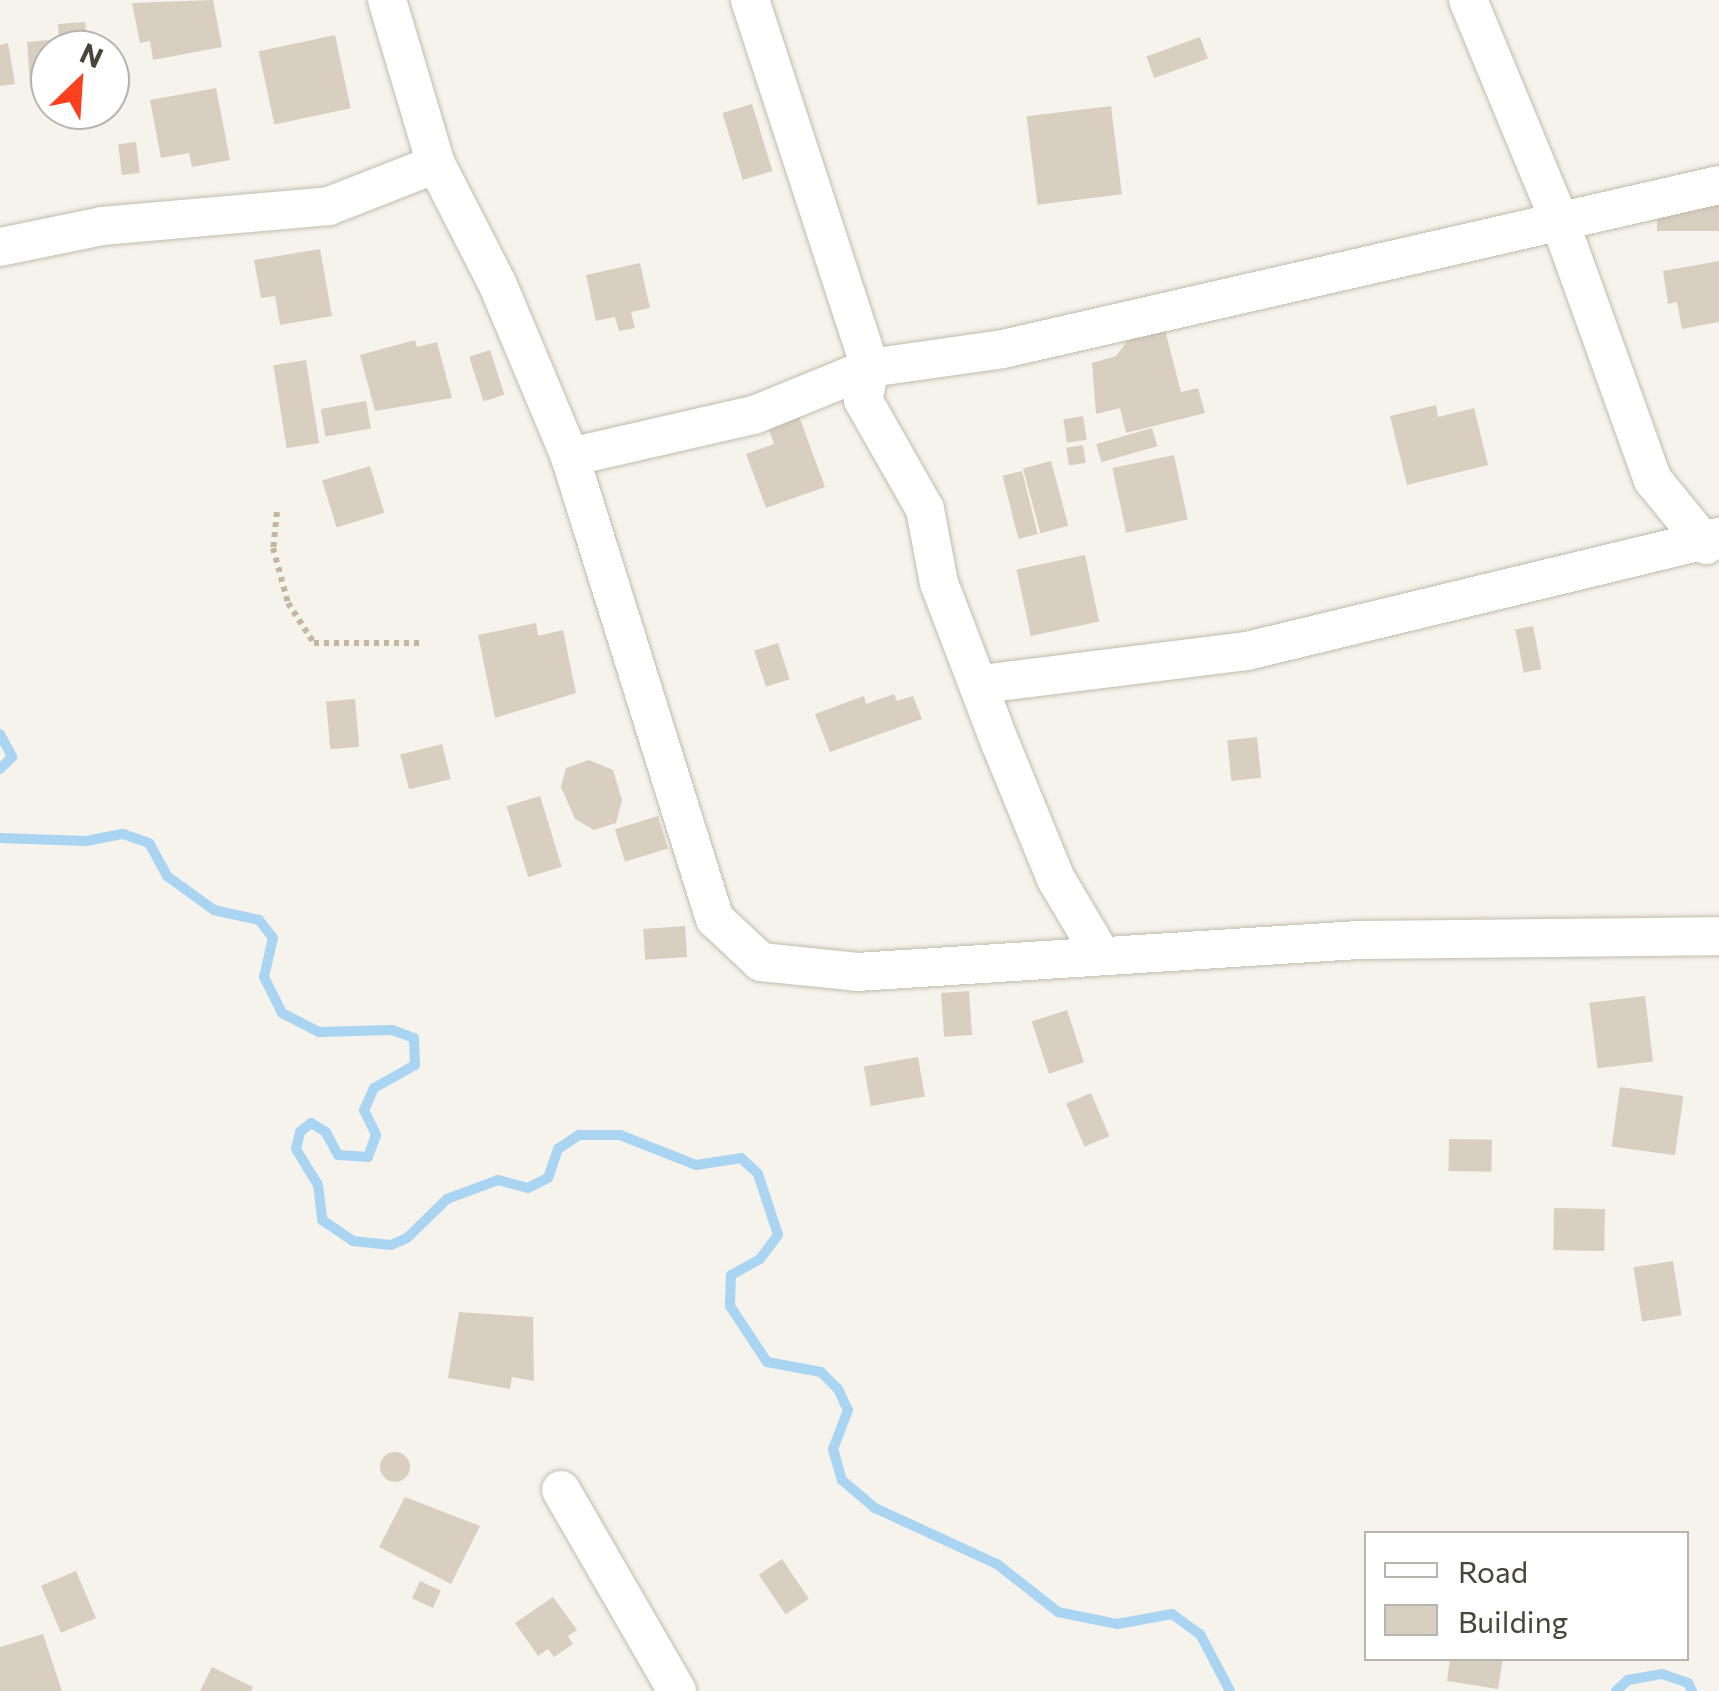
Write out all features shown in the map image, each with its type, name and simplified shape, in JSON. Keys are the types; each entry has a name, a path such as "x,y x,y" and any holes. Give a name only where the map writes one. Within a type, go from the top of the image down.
{"street":[{"path":"387,0 436,164 496,283 570,458 716,919 727,936 761,962 856,972 1100,953 1206,953 1358,940 1719,936"},
{"path":"750,0 870,368 863,400 925,510 939,583 1056,878 1100,953"},
{"path":"1468,0 1561,225 1653,480 1712,541"},
{"path":"0,246 102,226 329,206 436,164"},
{"path":"570,458 754,415 870,368 1003,349 1719,186"},
{"path":"982,684 1247,650 1712,541"},
{"path":"561,1490 677,1691"}],"path":[{"path":"277,512 273,548 288,603 314,643 424,643"}],"building":[{"path":"213,0 222,47 153,60 150,41 140,43 132,3"},
{"path":"85,22 86,30 58,30 58,24"},
{"path":"335,35 351,108 274,125 259,51"},
{"path":"1200,37 1208,59 1154,78 1146,56"},
{"path":"8,43 15,84 0,86 0,45"},
{"path":"216,88 230,160 192,167 189,153 161,158 150,100"},
{"path":"752,104 772,171 743,180 722,113"},
{"path":"1111,106 1122,194 1037,205 1027,116"},
{"path":"136,142 140,173 122,175 118,144"},
{"path":"1657,200 1719,200 1719,231 1657,231"},
{"path":"320,249 332,316 280,325 275,296 261,298 254,260"},
{"path":"1719,261 1719,322 1682,329 1677,302 1668,304 1663,271"},
{"path":"640,263 650,308 631,312 635,328 619,331 615,317 596,321 586,275"},
{"path":"1165,330 1181,392 1198,388 1205,413 1126,433 1120,408 1096,414 1092,363 1116,356 1129,339"},
{"path":"415,340 417,347 437,342 452,398 375,411 360,355"},
{"path":"490,350 505,395 484,401 469,357"},
{"path":"306,360 319,443 287,448 273,365"},
{"path":"366,401 371,429 326,437 321,409"},
{"path":"1436,405 1438,417 1474,408 1488,465 1407,485 1390,416"},
{"path":"799,416 825,487 766,508 746,454 774,444 768,427"},
{"path":"1083,416 1087,440 1067,443 1063,419"},
{"path":"1152,428 1157,446 1101,462 1096,444"},
{"path":"1083,445 1086,463 1069,465 1066,448"},
{"path":"1174,455 1188,520 1126,533 1112,468"},
{"path":"1051,461 1068,526 1040,533 1023,469"},
{"path":"370,466 384,513 337,527 322,481"},
{"path":"1022,471 1038,534 1018,539 1003,476"},
{"path":"1085,555 1099,622 1031,636 1017,570"},
{"path":"536,623 538,636 563,630 576,693 495,718 478,635"},
{"path":"1533,626 1541,669 1524,673 1515,629"},
{"path":"778,643 790,679 766,687 754,651"},
{"path":"894,694 897,701 913,696 922,719 830,752 815,714 864,696 866,704"},
{"path":"355,699 359,747 330,749 326,702"},
{"path":"1257,737 1261,778 1231,781 1227,740"},
{"path":"442,744 451,779 409,789 400,754"},
{"path":"589,760 613,770 622,800 616,823 594,830 575,819 561,787 566,768"},
{"path":"540,796 562,867 528,877 507,806"},
{"path":"658,816 668,849 625,862 615,829"},
{"path":"685,926 687,957 645,960 643,929"},
{"path":"969,991 972,1035 944,1037 941,993"},
{"path":"1645,996 1653,1062 1597,1068 1589,1003"},
{"path":"1067,1010 1084,1062 1049,1074 1032,1021"},
{"path":"918,1057 925,1096 871,1106 864,1067"},
{"path":"1620,1087 1683,1096 1675,1155 1612,1146"},
{"path":"1091,1093 1109,1136 1085,1147 1066,1104"},
{"path":"1449,1139 1492,1140 1491,1172 1448,1171"},
{"path":"1554,1208 1605,1209 1604,1251 1553,1250"},
{"path":"1673,1261 1682,1315 1642,1322 1633,1267"},
{"path":"459,1312 533,1317 534,1381 512,1377 510,1389 448,1378"},
{"path":"395,1452 406,1456 410,1467 406,1478 395,1482 384,1478 380,1467 384,1456"},
{"path":"405,1497 480,1526 451,1584 379,1547"},
{"path":"782,1559 809,1599 786,1614 759,1575"},
{"path":"76,1571 96,1618 61,1633 41,1586"},
{"path":"420,1581 441,1591 433,1608 412,1598"},
{"path":"553,1597 577,1630 568,1636 573,1644 554,1657 548,1649 538,1656 515,1623"},
{"path":"43,1634 62,1691 0,1691 0,1647"},
{"path":"1450,1661 1503,1661 1498,1689 1447,1681"},
{"path":"212,1667 253,1687 251,1691 200,1691"}],"waterway":[{"path":"0,734 12,757 0,769"},
{"path":"0,838 86,841 123,834 149,843 167,876 214,910 259,920 273,938 264,977 282,1013 319,1032 392,1030 414,1038 415,1065 374,1088 364,1110 376,1135 368,1157 338,1155 326,1132 311,1123 300,1132 296,1149 318,1185 322,1220 353,1241 391,1245 407,1238 447,1199 498,1180 528,1188 548,1178 558,1149 579,1135 620,1135 696,1165 741,1158 758,1174 778,1235 760,1259 731,1275 730,1306 767,1362 821,1372 838,1389 848,1410 833,1449 842,1480 875,1508 997,1564 1058,1612 1117,1624 1172,1614 1200,1634 1230,1691"},
{"path":"1616,1691 1628,1680 1662,1674 1688,1683 1692,1691"}]}
